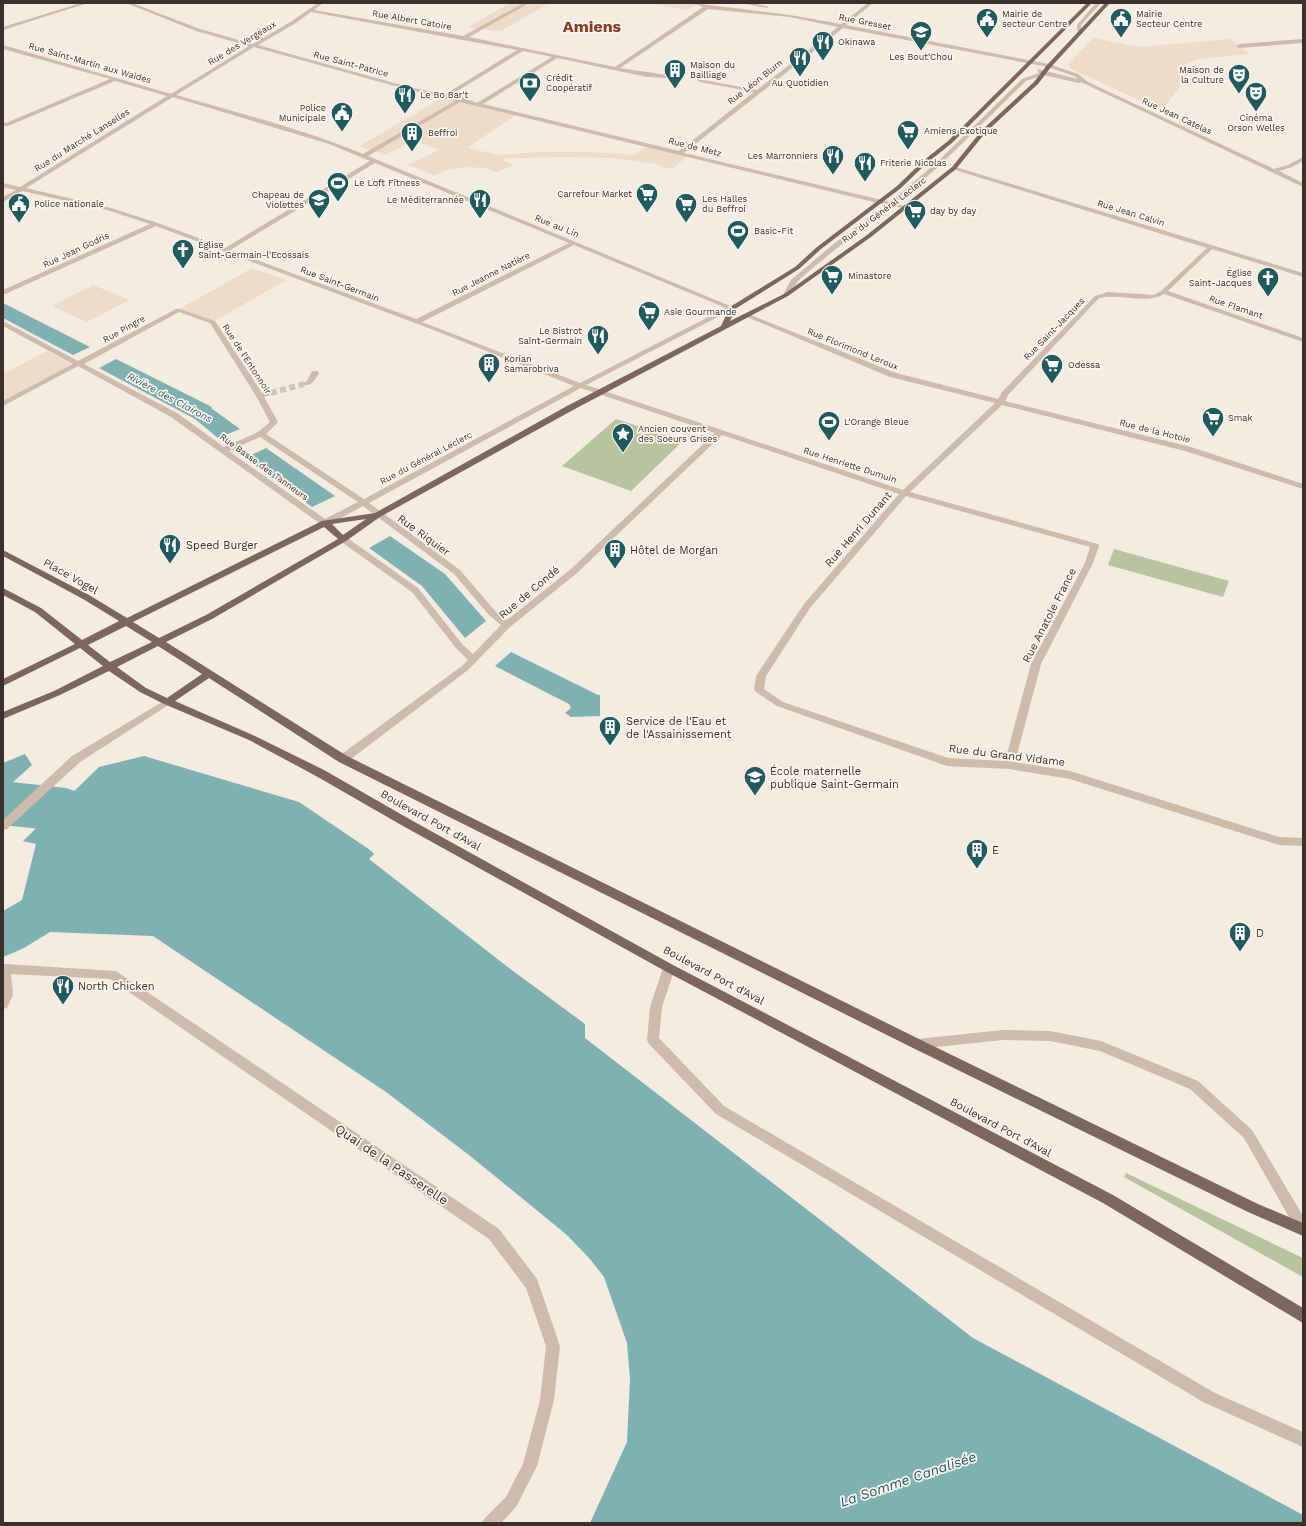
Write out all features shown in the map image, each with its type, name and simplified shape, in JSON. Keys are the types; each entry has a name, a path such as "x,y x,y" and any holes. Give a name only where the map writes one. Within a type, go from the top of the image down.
{"main road":[{"name":"Rue du Général Leclerc","path":"732,308 797,268 819,248 899,187 925,162 950,142 1090,3"},
{"name":"Rue du Général Leclerc","path":"3,716 47,698 209,617 343,539 377,515 601,392 749,316 786,295 869,236 906,208 954,168 984,131 1036,83 1049,66 1108,3"},
{"path":"724,328 732,308 749,316"},
{"path":"325,523 377,515"},
{"name":"Rue du Général Leclerc","path":"3,683 325,523"},
{"path":"325,523 343,539"},
{"name":"Place Vogel","path":"3,552 86,597 159,642"},
{"path":"3,590 38,610 81,645"},
{"name":"Boulevard Port d'Aval","path":"159,642 343,758 917,1044 1253,1208 1303,1229"},
{"name":"Boulevard Port d'Aval","path":"81,645 143,690 167,702 252,738 320,773 407,823 669,968 1108,1199 1303,1316"},
{"path":"167,702 210,674"}],"street":[{"path":"3,29 86,3"},
{"name":"Rue Saint-Patrice","path":"128,3 198,30 252,46 393,84 461,99"},
{"name":"Rue des Vergeaux","path":"171,96 321,3"},
{"path":"464,38 527,3"},
{"name":"Rue Gresset","path":"743,3 848,21"},
{"name":"Rue Léon Blum","path":"680,153 756,91 871,3"},
{"path":"1080,33 1079,25 1099,3"},
{"name":"Rue Gresset","path":"696,4 790,16 1049,66 1069,72 1086,83"},
{"path":"615,69 707,6"},
{"name":"Rue Albert Catoire","path":"310,11 464,38 647,76 667,77"},
{"path":"1239,46 1303,41"},
{"name":"Rue Saint-Martin aux Waides","path":"3,47 281,127 331,143 363,156"},
{"path":"445,96 523,50"},
{"path":"479,104 556,57"},
{"path":"1029,63 1044,73 1086,83"},
{"path":"786,295 793,281 838,243 892,204 937,165 1024,80 1044,73"},
{"path":"3,124 6,125 114,79"},
{"path":"700,80 756,91"},
{"name":"Rue Jean Catelas","path":"1086,83 1303,185"},
{"name":"Rue du Marché Lanselles","path":"3,200 171,96"},
{"path":"363,156 381,147 461,99"},
{"name":"Rue de Metz","path":"461,99 906,208"},
{"name":"Rue au Lin","path":"363,156 732,308"},
{"path":"1273,171 1290,166 1303,159"},
{"path":"225,250 374,161"},
{"name":"Rue Jean Calvin","path":"954,168 1303,275"},
{"name":"Rue Saint-Germain","path":"3,186 109,209 156,224 416,322 580,386 601,392"},
{"name":"Rue Jean Godris","path":"3,293 156,224"},
{"name":"Rue Jeanne Natière","path":"416,322 574,243"},
{"name":"Rue Saint-Jacques","path":"1000,402 1005,394 1097,297 1108,294 1155,297 1163,292 1212,247"},
{"name":"Rue Flamant","path":"1163,292 1303,340"},
{"name":"Rue du Général Leclerc","path":"325,523 580,386 732,308"},
{"name":"Rue Pingre","path":"3,404 178,310"},
{"name":"Rue de l'Entonnoir","path":"178,310 213,322 260,396 274,422 260,434"},
{"name":"Rue Florimond Leroux","path":"749,316 893,375 1000,402"},
{"name":"Rue Basse des Tanneurs","path":"3,323 174,415 225,450 325,523"},
{"path":"307,383 310,382 315,373"},
{"name":"Rue Henriette Dumuin","path":"601,392 904,493 1095,546"},
{"path":"260,396 271,393"},
{"name":"Rue de la Hotoie","path":"1000,402 1188,449 1303,487"},
{"name":"Rue Henri Dunant","path":"759,690 761,676 807,606 904,493 1000,402"},
{"name":"Rue de Condé","path":"343,758 465,668 507,625 574,571 720,432"},
{"path":"225,450 260,434 363,502"},
{"name":"Rue Riquier","path":"363,502 377,515 457,573 495,617 507,625"},
{"path":"343,539 415,590 459,646 474,660"},
{"name":"Rue Anatole France","path":"1009,766 1036,664 1089,563 1095,546"},
{"name":"Rue du Grand Vidame","path":"759,690 780,704 947,762 1009,766 1070,775 1280,841 1303,842"},
{"path":"3,826 76,759 167,702"},
{"path":"3,1004 7,995 4,968"},
{"name":"Quai de la Passerelle","path":"4,968 112,974 494,1234 532,1284 553,1346 547,1400 530,1466 511,1502 490,1523"},
{"path":"669,968 656,1007 653,1040 720,1110 1210,1398 1303,1440"},
{"path":"917,1044 1003,1035 1050,1036 1101,1046 1194,1085 1248,1134 1303,1229"}],"green space":[{"path":"616,419 683,441 631,491 562,466"},
{"path":"1114,549 1229,581 1223,597 1108,565"},
{"path":"1126,1173 1303,1258 1303,1277 1124,1177"}],"shaded area":[{"path":"510,3 549,3 501,31 468,27"},
{"path":"649,3 700,3 687,10"},
{"path":"1093,38 1139,47 1230,39 1250,54 1198,59 1177,68 1192,71 1166,105 1158,109 1072,69 1068,64"},
{"path":"445,96 519,113 467,148 499,155 538,152 592,152 635,155 649,145 680,153 686,157 673,169 656,165 657,164 613,158 563,157 501,159 514,165 497,172 485,168 464,167 447,170 434,175 408,165 439,150 415,141 384,155 360,146"},
{"path":"252,268 286,280 213,322 178,310"},
{"path":"93,285 129,300 87,322 52,306"},
{"path":"47,351 75,366 3,403 3,374"}],"water":[{"path":"3,303 90,347 73,355 3,318"},
{"name":"Rivière des Clairons","path":"116,359 212,407 211,408 240,429 218,438 195,419 99,368"},
{"path":"266,448 335,496 312,507 245,458"},
{"path":"390,536 445,574 486,621 465,638 422,586 369,548"},
{"path":"511,652 600,695 600,716 571,717 565,713 571,708 569,704 495,666"},
{"path":"25,754 32,765 3,791 3,763"},
{"name":"La Somme Canalisée","path":"144,756 299,802 370,850 374,854 369,859 509,968 585,1024 585,1038 973,1338 1303,1515 1303,1523 590,1523 627,1442 630,1379 627,1343 604,1277 590,1259 567,1235 469,1155 386,1092 153,936 50,932 24,948 3,957 3,911 22,900 36,844 23,841 99,767"}],"waterway":[{"path":"3,803 66,810 113,858"}],"tunnel":[{"path":"271,393 307,383"}],"place":[{"name":"Mairie de secteur Centre","path":"987,38"},
{"name":"Mairie Secteur Centre","path":"1121,38"},
{"name":"Les Bout'Chou","path":"921,52"},
{"name":"Okinawa","path":"823,62"},
{"name":"Au Quotidien","path":"800,78"},
{"name":"Maison du Bailliage","path":"675,90"},
{"name":"Maison de la Culture","path":"1239,94"},
{"name":"Crédit Coopératif","path":"530,102"},
{"name":"Cinéma Orson Welles","path":"1256,112"},
{"name":"Le Bo Bar't","path":"405,114"},
{"name":"Police Municipale","path":"342,132"},
{"name":"Amiens Exotique","path":"908,150"},
{"name":"Beffroi","path":"412,152"},
{"name":"Les Marronniers","path":"833,176"},
{"name":"Friterie Nicolas","path":"865,182"},
{"name":"Le Loft Fitness","path":"338,202"},
{"name":"Carrefour Market","path":"647,214"},
{"name":"Chapeau de Violettes","path":"319,220"},
{"name":"Le Méditerrannée","path":"480,220"},
{"name":"Police nationale","path":"19,224"},
{"name":"Les Halles du Beffroi","path":"686,224"},
{"name":"day by day","path":"915,230"},
{"name":"Basic-Fit","path":"738,250"},
{"name":"Église Saint-Germain-l'Ecossais","path":"183,270"},
{"name":"Minastore","path":"832,296"},
{"name":"Église Saint-Jacques","path":"1268,298"},
{"name":"Asie Gourmande","path":"649,332"},
{"name":"Le Bistrot Saint-Germain","path":"598,356"},
{"name":"Korian Samarobriva","path":"489,384"},
{"name":"Odessa","path":"1052,384"},
{"name":"Smak","path":"1213,438"},
{"name":"L'Orange Bleue","path":"829,442"},
{"name":"Ancien couvent des Soeurs Grises","path":"623,454"},
{"name":"Speed Burger","path":"170,564"},
{"name":"Hôtel de Morgan","path":"615,570"},
{"name":"Service de l'Eau et de l'Assainissement","path":"610,746"},
{"name":"École maternelle publique Saint-Germain","path":"755,796"},
{"name":"E","path":"977,870"},
{"name":"D","path":"1240,952"},
{"name":"North Chicken","path":"63,1006"}],"district":[{"name":"Amiens","path":"592,26"}]}
